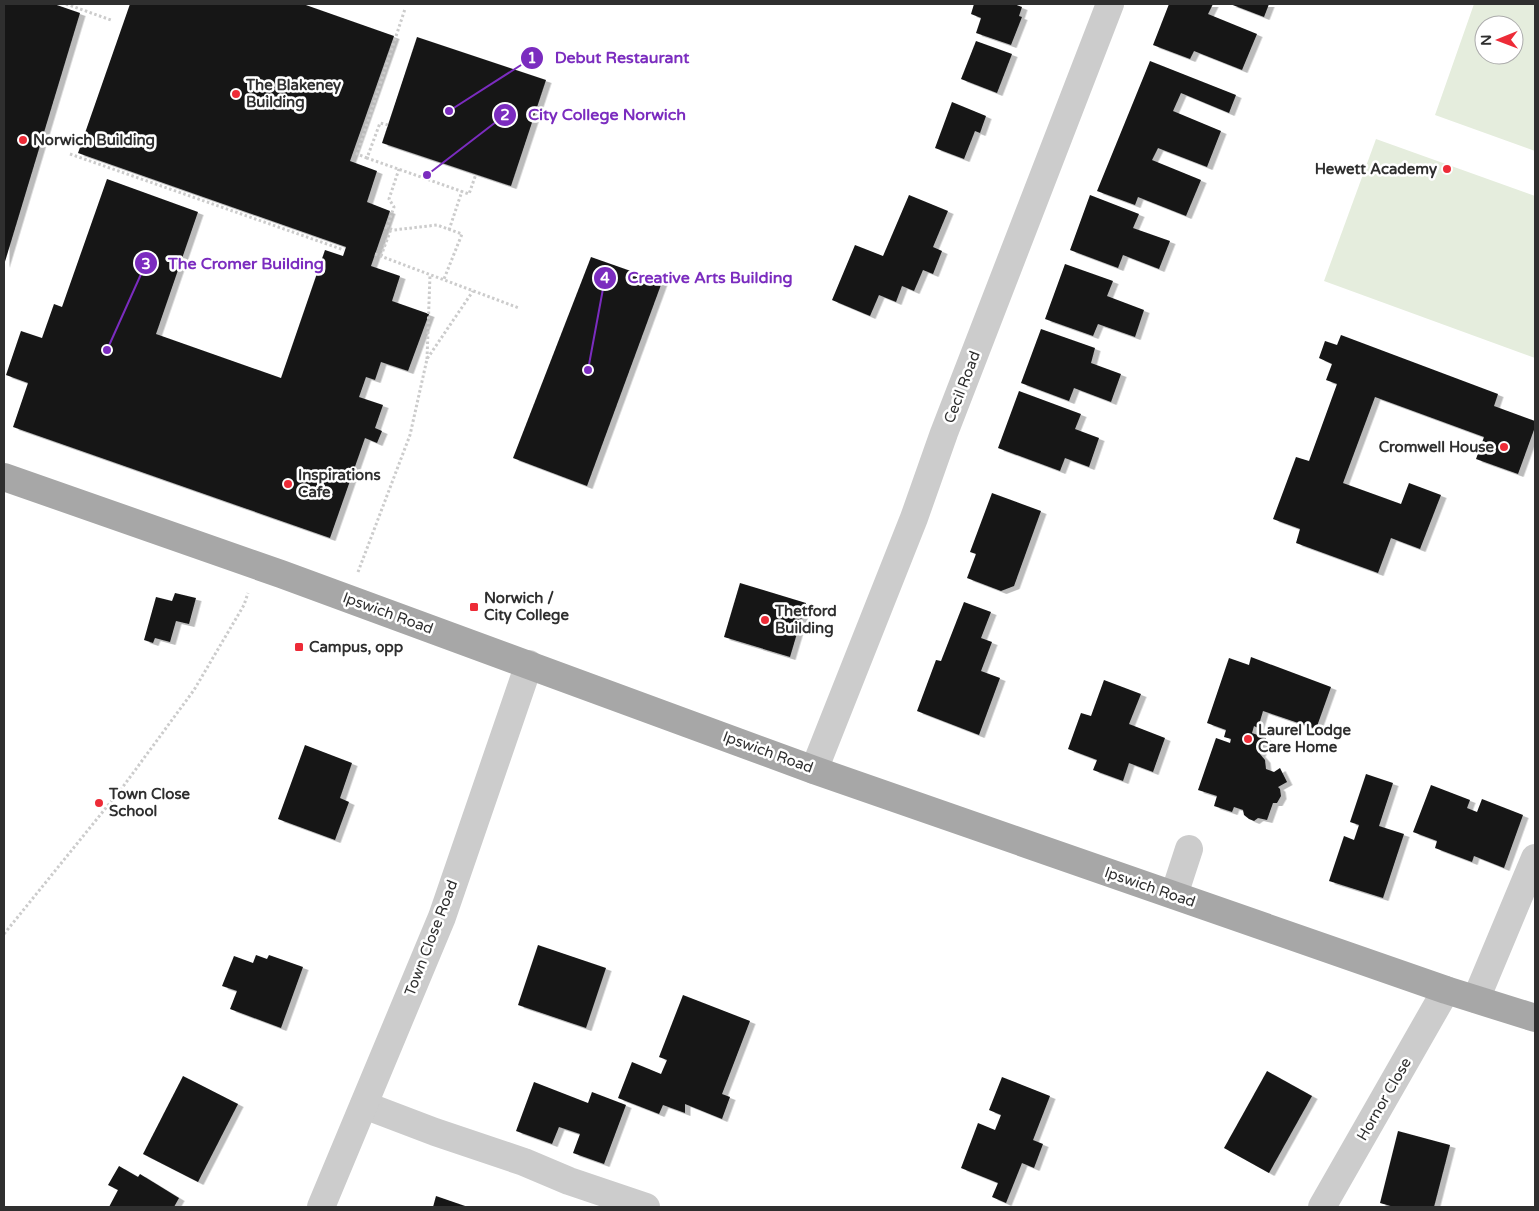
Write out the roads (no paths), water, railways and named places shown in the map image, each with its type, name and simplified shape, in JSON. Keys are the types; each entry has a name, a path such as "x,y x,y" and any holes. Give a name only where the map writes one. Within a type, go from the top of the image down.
{"main road":[{"name":"Ipswich Road","path":"4,477 529,664 814,770 1446,990 1535,1018"}],"street":[{"name":"Cecil Road","path":"814,770 914,518 944,433 1110,4"},
{"name":"Town Close Road","path":"321,1207 442,917 529,664"},
{"path":"1174,895 1189,849"},
{"path":"1476,999 1535,858"},
{"name":"Hornor Close","path":"1322,1207 1446,990"},
{"path":"364,1105 646,1207"}],"place":[{"name":"The Blakeney Building","path":"236,94"},
{"name":"Debut Restaurant","path":"449,111"},
{"name":"Norwich Building","path":"23,140"},
{"name":"Hewett Academy","path":"1447,169"},
{"name":"City College Norwich","path":"427,175"},
{"name":"The Cromer Building","path":"107,350"},
{"name":"Creative Arts Building","path":"588,370"},
{"name":"Cromwell House","path":"1504,447"},
{"name":"Inspirations Cafe","path":"288,484"},
{"name":"Norwich / City College","path":"474,607"},
{"name":"Thetford Building","path":"765,620"},
{"name":"Campus, opp","path":"299,647"},
{"name":"Laurel Lodge Care Home","path":"1248,739"},
{"name":"Town Close School","path":"99,803"}]}
